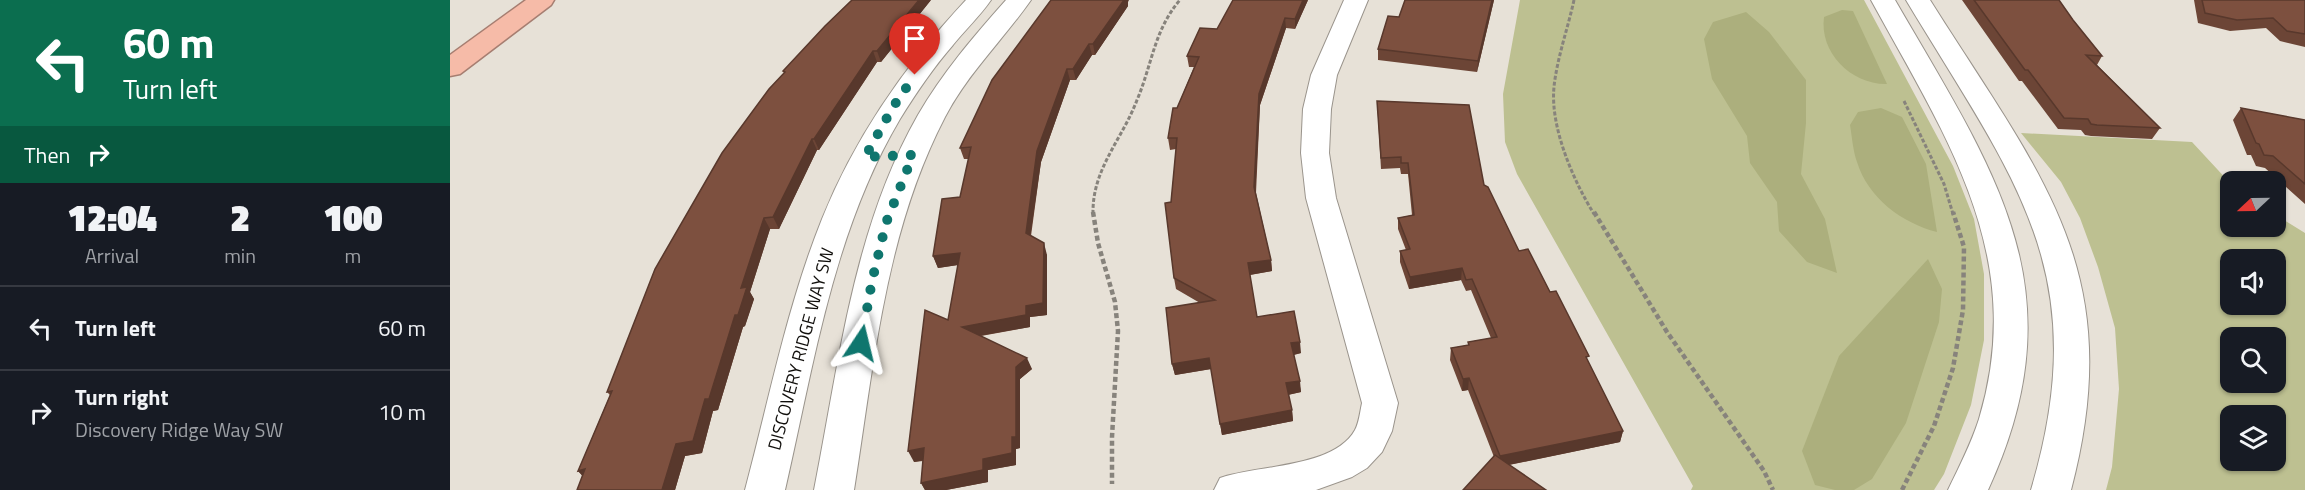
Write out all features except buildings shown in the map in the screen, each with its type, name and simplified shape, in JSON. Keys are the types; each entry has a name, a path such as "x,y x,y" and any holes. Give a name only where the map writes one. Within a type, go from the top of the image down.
{"highway":[{"path":"450,68 542,0"}],"street":[{"name":"DISCOVERY RIDGE WAY SW","path":"765,490 814,288 844,200 893,107 955,25 979,0"},
{"path":"834,490 872,281 886,223 913,155 932,116 981,45 1019,0"},
{"path":"1234,490 1314,474 1342,464 1365,446 1376,426 1380,403 1321,198 1315,153 1317,109 1324,75 1356,0"},
{"path":"1883,0 1972,162 1987,196 2003,244 2010,288 2012,332 2005,394 1990,440 1968,490"},
{"path":"1918,0 1997,126 2035,194 2052,235 2069,310 2073,365 2067,423 2051,490"},
{"path":"1952,124 1997,126"},
{"path":"865,157 913,155"}],"path":[{"path":"1112,484 1112,431 1119,362 1117,315 1095,228 1093,197 1106,160 1137,101 1154,38 1180,0"},
{"path":"1574,0 1554,87 1556,128 1586,200 1667,332 1764,471 1773,490"},
{"path":"1901,96 1944,184 1964,247 1963,310 1953,368 1934,426 1902,490"}],"green space":[{"path":"1520,0 1864,0 1953,166 1974,219 1984,274 1984,340 1971,405 1944,474 1934,490 1691,490 1693,486 1517,174 1505,142 1503,94"},
{"path":"1842,10 1853,11 1887,84 1874,83 1850,73 1833,54 1827,43 1824,17"},
{"path":"1746,12 1769,32 1806,80 1806,123 1801,174 1825,219 1837,273 1807,262 1779,231 1777,202 1750,163 1747,136 1712,79 1704,39 1713,22"},
{"path":"1881,108 1902,117 1926,164 1937,232 1911,222 1888,207 1869,187 1862,175 1854,153 1850,125 1858,112"},
{"path":"2021,133 2192,142 2220,172 2220,237 2286,237 2286,221 2305,233 2305,490 2106,490 2112,467 2119,389 2115,328 2098,267 2080,218 2061,182"},
{"path":"1928,259 1942,289 1939,322 1906,423 1872,479 1854,490 1835,490 1815,485 1802,451 1839,356"}],"route":[{"path":"861,343 872,281 886,223 913,155 865,157 893,107 915,75"}]}
